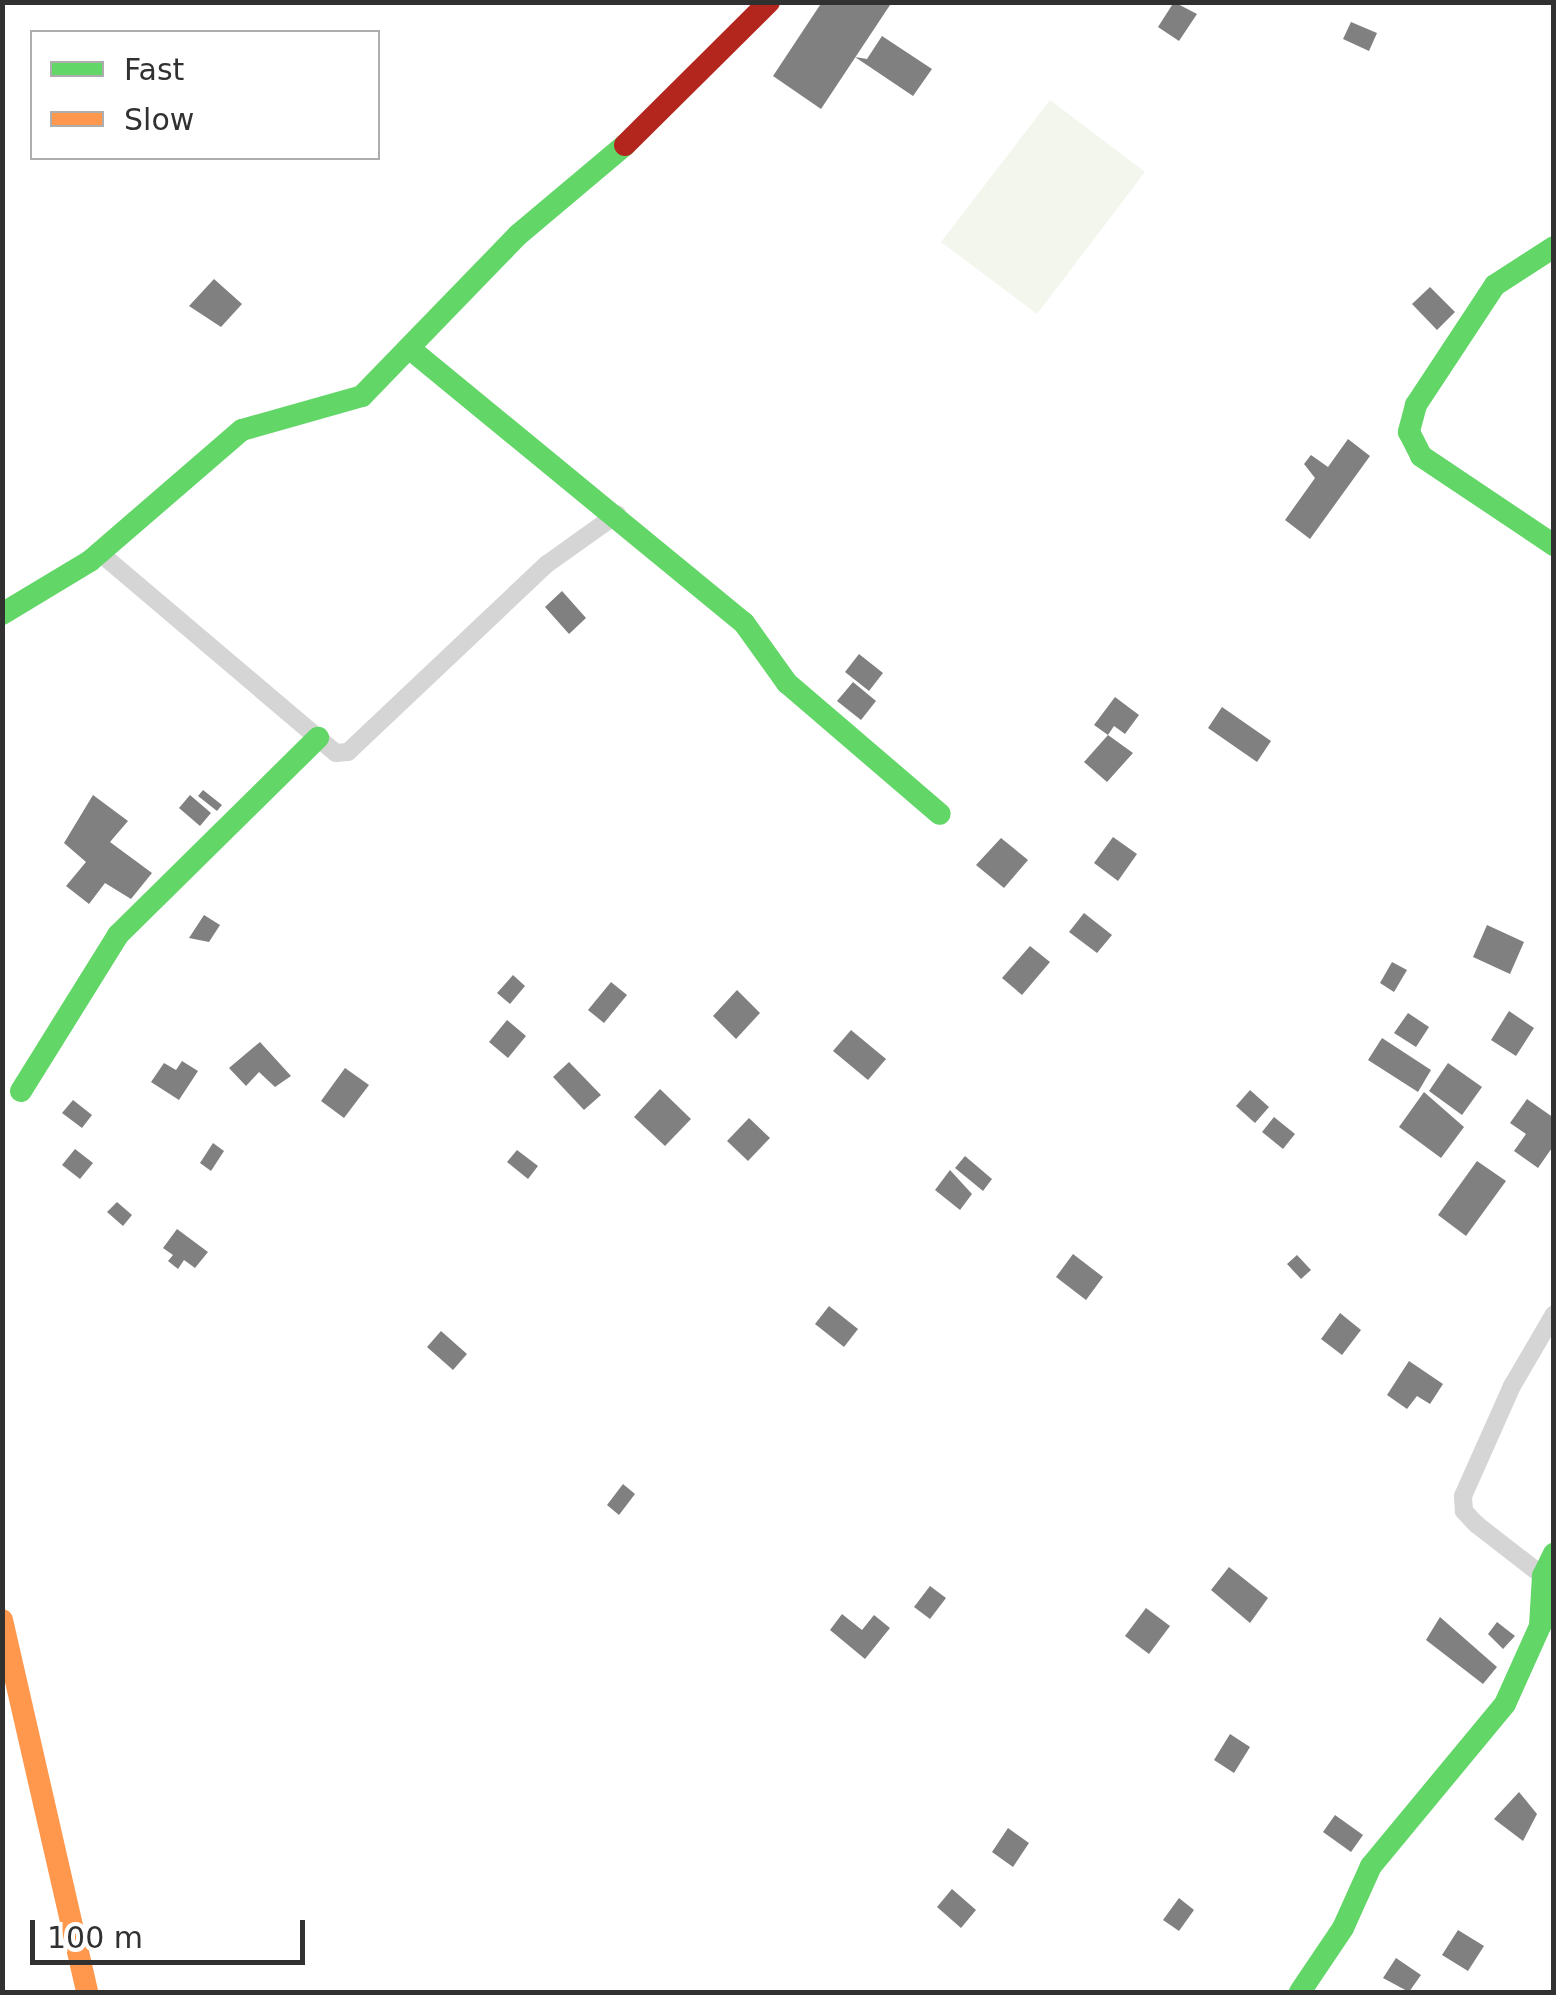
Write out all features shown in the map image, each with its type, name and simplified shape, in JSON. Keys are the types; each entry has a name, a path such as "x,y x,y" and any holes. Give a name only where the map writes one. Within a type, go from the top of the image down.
{"main road":[{"path":"2,614 100,553 242,430 362,396 518,235 656,120 768,2"},
{"path":"1554,247 1495,286 1416,404 1409,432 1421,456 1554,546"},
{"path":"409,348 617,514 744,623 787,683 844,736 940,814"},
{"path":"21,1091 118,935 318,738"},
{"path":"1300,1992 1343,1928 1371,1866 1505,1704 1540,1626 1542,1576 1554,1552"},
{"path":"2,1620 88,1992"}],"street":[{"path":"100,553 336,753 360,748 547,564 617,514"},
{"path":"1542,1576 1476,1524 1464,1511 1463,1496 1512,1386 1554,1314"}],"shaded area":[{"path":"1050,100 1145,172 1037,314 941,242"}],"building":[{"path":"822,2 892,2 821,109 773,76"},
{"path":"1174,2 1197,14 1179,41 1158,27"},
{"path":"1351,22 1377,33 1369,51 1343,39"},
{"path":"882,36 932,69 913,96 855,57 867,59"},
{"path":"214,279 242,304 221,327 189,306"},
{"path":"1430,287 1455,312 1437,330 1412,304"},
{"path":"1348,439 1370,456 1310,539 1285,520 1315,478 1304,464 1311,455 1328,467"},
{"path":"562,591 586,618 569,634 545,607"},
{"path":"859,654 883,673 869,691 845,672"},
{"path":"853,682 876,701 861,720 837,701"},
{"path":"1115,697 1139,715 1125,734 1114,726 1108,735 1094,725"},
{"path":"1222,707 1271,741 1257,762 1208,728"},
{"path":"1108,735 1133,753 1107,782 1084,762"},
{"path":"203,790 222,805 217,811 198,796"},
{"path":"93,795 128,821 110,842 152,873 131,899 105,883 89,904 66,886 86,862 64,843"},
{"path":"190,795 211,813 200,826 179,808"},
{"path":"1113,837 1137,854 1118,881 1094,863"},
{"path":"1001,838 1028,860 1004,888 976,865"},
{"path":"1084,913 1112,935 1097,953 1069,932"},
{"path":"204,915 220,925 209,942 189,938"},
{"path":"1487,925 1524,942 1510,974 1473,957"},
{"path":"1030,946 1050,962 1022,995 1002,978"},
{"path":"1392,962 1407,970 1394,992 1380,983"},
{"path":"513,975 525,986 510,1004 497,993"},
{"path":"611,982 627,995 604,1023 588,1010"},
{"path":"737,990 760,1013 736,1039 713,1016"},
{"path":"1509,1011 1534,1028 1516,1056 1491,1040"},
{"path":"1408,1013 1429,1027 1416,1047 1394,1033"},
{"path":"507,1020 526,1036 508,1058 489,1042"},
{"path":"851,1030 886,1059 868,1080 833,1051"},
{"path":"1382,1038 1431,1070 1418,1092 1368,1060"},
{"path":"260,1042 291,1076 275,1087 259,1072 246,1086 229,1068"},
{"path":"182,1061 198,1071 179,1100 151,1082 164,1063 176,1070"},
{"path":"569,1062 601,1095 584,1110 553,1077"},
{"path":"1448,1063 1482,1087 1462,1115 1429,1091"},
{"path":"345,1068 369,1085 344,1118 321,1101"},
{"path":"660,1089 691,1119 665,1146 634,1117"},
{"path":"1250,1090 1269,1107 1255,1123 1236,1106"},
{"path":"1424,1092 1464,1127 1441,1158 1399,1127"},
{"path":"1527,1099 1554,1118 1554,1145 1538,1168 1514,1151 1526,1134 1510,1123"},
{"path":"73,1100 92,1115 82,1128 62,1113"},
{"path":"1274,1117 1295,1134 1283,1149 1262,1132"},
{"path":"749,1118 770,1138 748,1161 727,1141"},
{"path":"213,1143 224,1151 211,1171 200,1163"},
{"path":"75,1149 93,1163 80,1179 62,1165"},
{"path":"517,1150 538,1166 528,1179 507,1162"},
{"path":"965,1156 992,1179 983,1191 955,1168"},
{"path":"1477,1161 1506,1181 1466,1236 1438,1215"},
{"path":"950,1170 972,1194 960,1210 935,1190"},
{"path":"117,1202 132,1215 123,1226 107,1212"},
{"path":"177,1229 208,1252 195,1268 184,1260 178,1269 168,1261 173,1255 163,1248"},
{"path":"1073,1254 1103,1277 1086,1300 1056,1277"},
{"path":"1297,1255 1311,1270 1301,1279 1287,1264"},
{"path":"829,1306 858,1329 844,1347 815,1324"},
{"path":"1340,1313 1361,1330 1342,1355 1321,1339"},
{"path":"441,1331 467,1354 453,1370 427,1347"},
{"path":"1409,1361 1443,1384 1430,1404 1417,1396 1407,1409 1387,1395"},
{"path":"623,1484 635,1494 619,1515 607,1505"},
{"path":"1229,1567 1268,1598 1250,1623 1211,1590"},
{"path":"930,1586 946,1598 930,1619 914,1607"},
{"path":"1146,1608 1170,1626 1149,1654 1125,1636"},
{"path":"842,1614 862,1630 874,1615 890,1628 865,1659 830,1630"},
{"path":"1440,1617 1497,1667 1483,1684 1426,1640"},
{"path":"1497,1622 1515,1636 1503,1649 1488,1634"},
{"path":"1230,1734 1250,1747 1234,1773 1214,1760"},
{"path":"1519,1792 1537,1814 1523,1841 1494,1819"},
{"path":"1335,1815 1363,1835 1351,1852 1323,1832"},
{"path":"1008,1828 1029,1843 1013,1867 992,1852"},
{"path":"952,1889 976,1910 961,1928 937,1907"},
{"path":"1179,1898 1194,1910 1179,1931 1163,1920"},
{"path":"1458,1930 1484,1946 1468,1971 1442,1955"},
{"path":"1396,1958 1421,1975 1409,1992 1383,1978"}],"traffic: fast":[{"path":"2,614 90,561 242,430 362,396 518,235 625,145"},
{"path":"1554,247 1495,285 1416,405 1409,432 1421,456 1554,545"},
{"path":"409,348 744,623 787,683 940,814"},
{"path":"21,1091 118,935 318,738"},
{"path":"1300,1992 1343,1928 1371,1866 1505,1704 1540,1626 1543,1576 1554,1553"}],"traffic: slow":[{"path":"2,1620 87,1992"}],"traffic: jam":[{"path":"625,145 769,2"}]}
